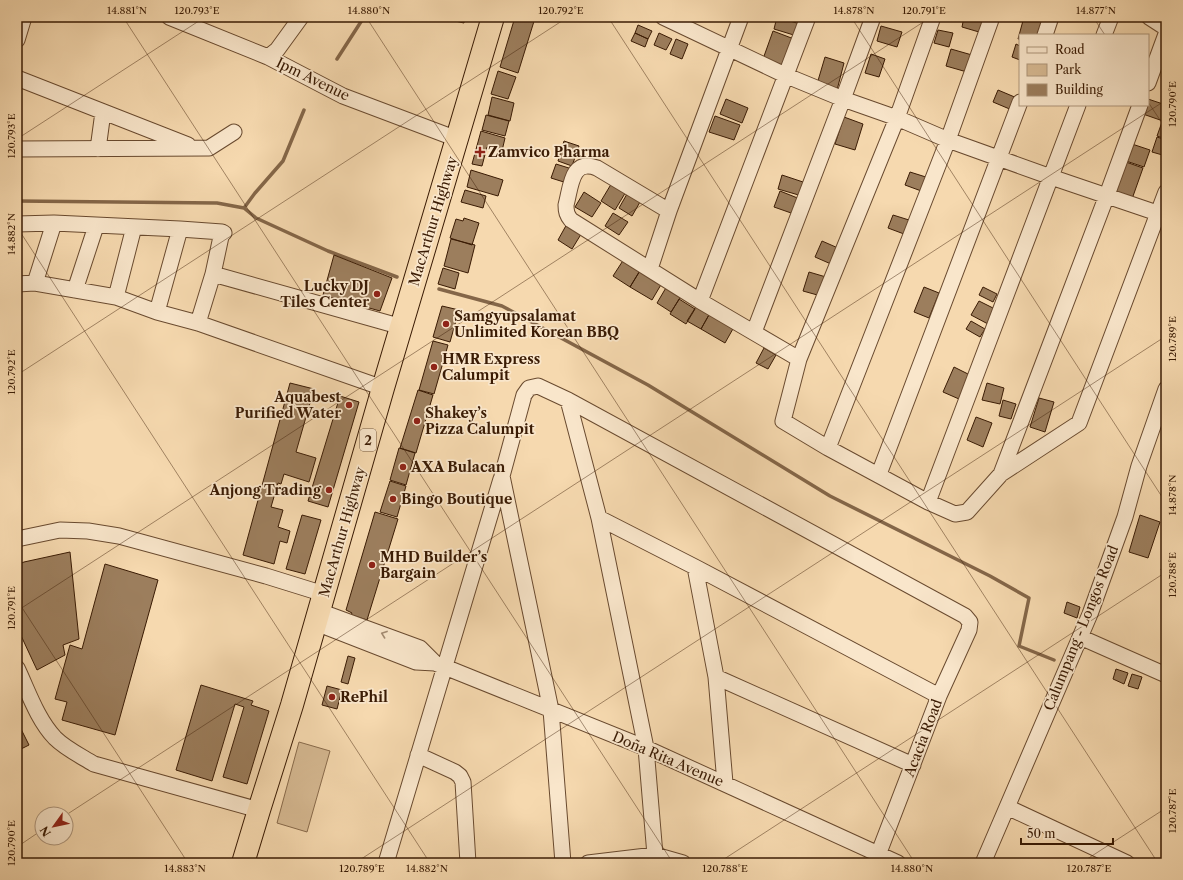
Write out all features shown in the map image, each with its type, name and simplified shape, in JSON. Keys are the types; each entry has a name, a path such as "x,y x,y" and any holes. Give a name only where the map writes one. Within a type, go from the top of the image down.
{"highway":[{"name":"MacArthur Highway","path":"244,863 292,705 383,388 493,17"}],"street":[{"path":"17,40 24,17"},
{"name":"Ipm Avenue","path":"169,17 268,57 343,96 457,139"},
{"path":"268,57 277,50 301,17"},
{"path":"663,17 786,76 843,99 897,118 948,140 1162,215"},
{"path":"650,268 669,212 741,17"},
{"path":"700,301 808,17"},
{"path":"754,332 873,17"},
{"path":"933,17 897,118 800,359 783,421 828,448 879,474 928,502 955,514 967,512 1001,474 1079,423 1162,215 1166,192"},
{"path":"828,448 948,140 992,17"},
{"path":"1045,34 1051,17"},
{"path":"1104,34 1111,17"},
{"path":"1149,17 1166,28"},
{"path":"1149,80 1166,34"},
{"path":"17,78 196,148"},
{"path":"879,474 1019,105"},
{"path":"928,502 1078,106"},
{"path":"1001,474 1140,106"},
{"path":"98,149 103,112"},
{"path":"17,149 209,148 234,132"},
{"path":"669,212 590,165 582,165 577,170 566,205 566,211 571,220 650,268 700,301 800,359"},
{"path":"17,224 54,223 223,232 213,274 198,324"},
{"path":"35,283 54,223"},
{"path":"75,290 96,226"},
{"path":"116,298 134,227"},
{"path":"158,312 180,229"},
{"path":"213,274 402,327"},
{"path":"17,284 35,283 116,298 198,324 383,388"},
{"path":"386,863 418,755 440,665 502,476 524,395 529,388 538,386 568,400 599,518 646,748 655,855"},
{"name":"Calumpang - Longos Road","path":"983,863 1090,614 1125,517 1139,466 1166,389"},
{"name":"Acacia Road","path":"568,400 965,616 970,622 969,630 939,696 878,855"},
{"path":"502,476 551,710 563,863"},
{"path":"599,518 939,696"},
{"name":"Doña Rita Avenue","path":"17,539 60,530 88,531 119,536 266,576 320,609 420,648 440,665 646,748 898,863"},
{"path":"695,567 716,677 725,783"},
{"path":"1080,637 1166,675"},
{"path":"17,668 43,721 56,739 94,764 259,810"},
{"path":"716,677 913,765"},
{"path":"418,755 455,772 460,776 463,782 468,863"},
{"path":"1007,807 1127,862"},
{"path":"588,863 655,855 684,863"}],"green space":[{"path":"299,742 330,751 307,832 277,823"}],"building":[{"path":"447,17 465,17 464,23 446,19"},
{"path":"515,17 535,18 518,73 500,67"},
{"path":"777,17 800,24 797,36 774,29"},
{"path":"964,17 984,17 979,32 962,27"},
{"path":"1024,17 1034,17 1042,20 1037,34 1019,34"},
{"path":"638,25 652,31 648,39 635,33"},
{"path":"881,26 902,32 897,47 877,41"},
{"path":"938,30 953,33 949,47 934,43"},
{"path":"773,31 794,39 785,67 763,59"},
{"path":"635,33 648,39 645,47 631,41"},
{"path":"659,33 672,39 666,50 654,45"},
{"path":"676,39 688,44 682,59 670,54"},
{"path":"1016,44 1019,46 1019,60 1012,57"},
{"path":"951,49 972,55 967,72 946,66"},
{"path":"871,54 885,59 879,77 865,73"},
{"path":"825,57 844,63 837,90 817,84"},
{"path":"498,71 516,77 508,99 491,94"},
{"path":"998,90 1017,98 1012,110 993,102"},
{"path":"492,97 514,103 510,121 488,115"},
{"path":"726,99 748,108 742,123 720,114"},
{"path":"1149,99 1166,105 1163,121 1140,113 1143,106 1149,106"},
{"path":"486,115 509,121 505,136 482,130"},
{"path":"715,116 740,125 734,140 709,132"},
{"path":"844,117 863,124 855,150 835,144"},
{"path":"1162,122 1166,123 1166,139 1157,136"},
{"path":"481,131 505,138 502,151 487,147 482,166 472,164"},
{"path":"1157,137 1166,140 1166,156 1152,152"},
{"path":"564,141 579,146 572,166 558,161"},
{"path":"1132,144 1150,150 1144,167 1123,160"},
{"path":"1123,161 1143,168 1132,199 1112,192"},
{"path":"556,164 572,169 567,183 551,178"},
{"path":"471,170 503,180 498,196 467,187"},
{"path":"910,172 929,178 924,192 905,185"},
{"path":"782,175 806,183 802,196 778,189"},
{"path":"613,181 627,190 615,210 601,201"},
{"path":"465,190 486,196 483,208 461,202"},
{"path":"780,191 800,199 794,214 774,207"},
{"path":"584,192 601,203 592,217 575,207"},
{"path":"627,194 640,202 632,216 619,208"},
{"path":"613,213 628,222 619,235 605,226"},
{"path":"893,215 909,220 904,234 888,228"},
{"path":"464,218 479,223 472,245 450,238 456,219 463,221"},
{"path":"568,222 583,231 572,249 558,240"},
{"path":"451,239 475,245 468,273 444,266"},
{"path":"822,241 838,248 831,264 815,257"},
{"path":"334,255 392,278 380,311 323,295"},
{"path":"624,259 641,269 630,287 613,276"},
{"path":"443,268 459,273 455,289 438,284"},
{"path":"641,269 662,283 652,300 630,287"},
{"path":"809,272 826,277 821,296 803,291"},
{"path":"667,286 682,295 671,312 657,303"},
{"path":"924,287 939,293 929,318 914,312"},
{"path":"983,287 997,294 993,302 979,295"},
{"path":"679,299 695,309 686,324 670,314"},
{"path":"979,301 995,309 988,324 971,315"},
{"path":"697,305 710,313 701,329 687,321"},
{"name":"Samgyupsalamat Unlimited Korean BBQ","path":"442,306 459,310 450,342 433,337"},
{"path":"710,313 734,327 725,343 701,329"},
{"path":"971,321 985,329 980,337 966,329"},
{"name":"HMR Express Calumpit","path":"433,341 448,345 434,394 419,390"},
{"path":"764,348 776,355 768,369 756,363"},
{"path":"954,367 970,375 959,399 943,392"},
{"path":"290,383 314,389 296,452 316,458 309,482 284,474 281,484 278,483 271,507 283,510 278,527 290,531 287,543 280,541 274,564 243,555"},
{"path":"987,383 1004,388 1000,404 982,400"},
{"name":"Shakey’s Pizza Calumpit","path":"418,390 433,395 416,453 400,448"},
{"path":"340,396 359,402 328,507 308,501"},
{"path":"1039,398 1054,402 1045,432 1030,427"},
{"path":"1003,400 1016,404 1011,419 999,416"},
{"path":"976,417 992,423 983,447 967,440"},
{"name":"AXA Bulacan","path":"399,448 415,453 406,485 390,480"},
{"name":"Bingo Boutique","path":"390,481 406,486 397,517 380,512"},
{"name":"MHD Builder’s Bargain","path":"375,512 398,519 367,620 351,615 352,613 346,610"},
{"path":"302,515 321,520 305,574 286,569"},
{"path":"1140,515 1160,522 1148,558 1129,552"},
{"path":"70,552 79,639 63,645 65,655 37,670 17,627 17,565 24,562"},
{"path":"1165,557 1166,558 1166,572 1161,570"},
{"path":"105,564 158,580 115,735 62,720 67,702 55,699 70,645 82,649"},
{"path":"1067,602 1080,607 1077,618 1064,613"},
{"path":"348,656 355,658 348,684 341,682"},
{"path":"1116,669 1128,673 1124,684 1113,679"},
{"path":"1132,674 1142,677 1138,689 1128,686"},
{"path":"201,685 253,701 251,705 269,711 247,784 223,777 244,707 235,704 212,781 176,770"},
{"name":"RePhil","path":"327,686 342,690 337,709 322,705"},
{"path":"17,721 29,745 17,751"}],"waterway":[{"path":"337,59 364,17"},
{"path":"244,208 283,161 304,110"},
{"path":"17,201 217,203 244,208 256,218 328,251 397,277"},
{"path":"439,289 502,306 648,385 830,496 990,576 1029,598 1019,646 1054,660"}],"place":[{"name":"Zamvico Pharma","path":"480,152"},
{"name":"Lucky DJ Tiles Center","path":"377,294"},
{"name":"Samgyupsalamat Unlimited Korean BBQ","path":"446,324"},
{"name":"HMR Express Calumpit","path":"434,367"},
{"name":"Aquabest Purified Water","path":"349,405"},
{"name":"Shakey’s Pizza Calumpit","path":"417,421"},
{"name":"AXA Bulacan","path":"403,467"},
{"name":"Anjong Trading","path":"329,490"},
{"name":"Bingo Boutique","path":"393,499"},
{"name":"MHD Builder’s Bargain","path":"372,565"},
{"name":"RePhil","path":"332,697"}]}
